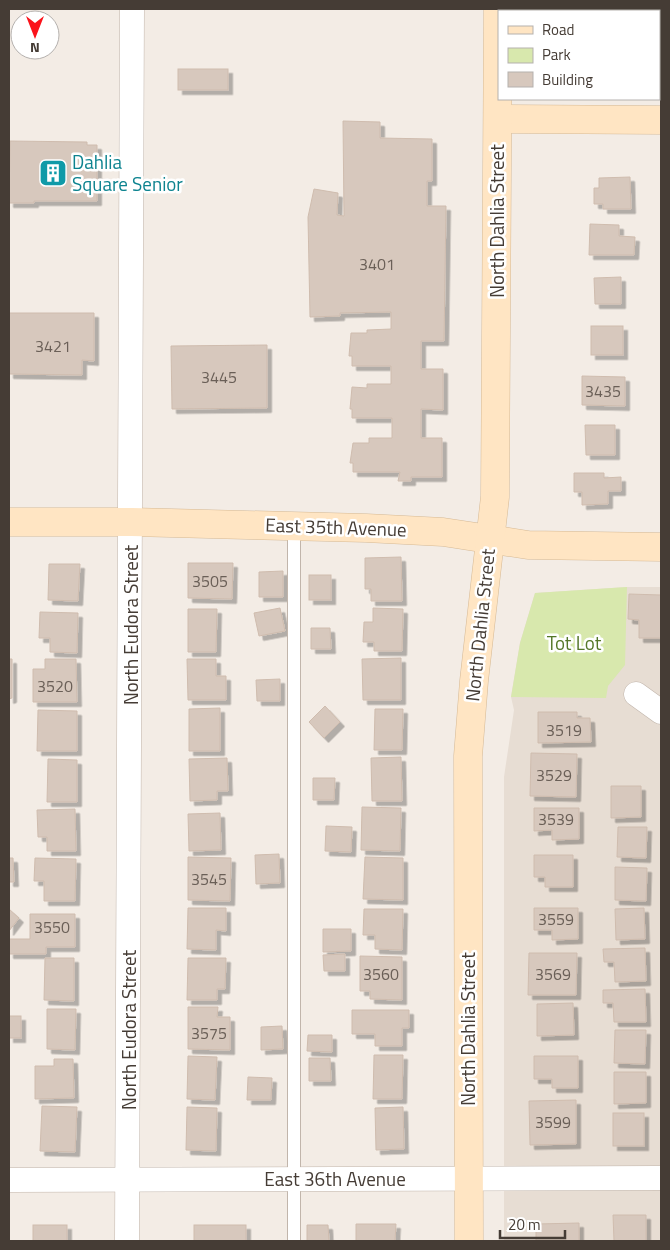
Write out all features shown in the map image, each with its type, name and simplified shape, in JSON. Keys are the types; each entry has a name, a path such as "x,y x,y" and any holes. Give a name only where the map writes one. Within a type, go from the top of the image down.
{"street":[{"name":"North Eudora Street","path":"127,1241 132,522 132,9"},
{"name":"North Dahlia Street","path":"468,1241 468,756 474,681 495,497 498,9"},
{"path":"498,119 661,120"},
{"name":"East 35th Avenue","path":"9,522 294,525 443,532 549,546 661,546"},
{"path":"636,694 661,712"},
{"name":"East 36th Avenue","path":"9,1180 661,1178"}],"lane":[{"path":"294,525 294,1241"}],"shaded area":[{"path":"627,587 661,587 661,1241 504,1241 504,777 514,710 511,697 520,643 535,593"}],"green space":[{"name":"Tot Lot","path":"627,587 625,665 608,686 606,698 511,697 520,643 535,593"}],"building":[{"path":"661,9 661,17 660,10 580,10"},
{"path":"660,30 661,30 660,58"},
{"path":"178,69 228,69 228,90 178,90"},
{"path":"343,121 380,122 380,138 432,139 432,181 427,181 427,206 446,206 444,341 421,341 421,369 443,369 443,410 421,409 421,438 442,438 442,477 411,477 411,481 398,481 400,472 353,472 353,463 350,463 353,443 369,443 369,438 392,438 392,418 352,418 352,409 350,409 352,387 367,388 367,384 391,384 391,366 352,366 352,356 349,356 351,333 367,333 367,330 391,329 391,312 340,313 340,316 310,317 308,217 314,189 338,193 337,215 344,216"},
{"name":"Dahlia Square Senior","path":"10,141 87,142 87,145 97,145 97,201 9,203"},
{"path":"630,177 631,209 603,209 603,204 594,204 594,188 599,188 599,178"},
{"path":"590,224 619,225 619,236 635,237 634,255 589,255"},
{"path":"621,277 621,304 595,304 594,278"},
{"path":"9,313 94,313 94,361 82,360 82,375 9,374"},
{"path":"591,326 623,326 623,355 591,355"},
{"path":"267,345 267,408 172,409 171,346"},
{"path":"582,376 625,377 625,406 582,405"},
{"path":"585,425 615,425 615,455 586,455"},
{"path":"574,473 604,473 604,478 621,477 621,491 608,491 608,504 582,505 582,492 574,492"},
{"path":"401,557 402,601 371,601 371,589 365,589 365,558"},
{"path":"188,563 233,563 232,599 188,598"},
{"path":"49,564 80,564 78,601 48,600"},
{"path":"283,571 283,597 259,597 259,572"},
{"path":"309,575 331,575 331,600 309,600"},
{"path":"629,594 661,595 661,638 639,638 639,620 628,619"},
{"path":"280,608 285,631 259,636 254,613"},
{"path":"373,608 403,609 402,651 374,651 374,642 363,642 364,622 373,622"},
{"path":"188,609 217,609 216,652 188,652"},
{"path":"40,612 78,613 77,653 50,652 50,638 39,638"},
{"path":"311,628 330,628 331,649 311,649"},
{"path":"401,658 401,700 363,700 362,659"},
{"path":"9,659 12,659 12,698 9,699"},
{"path":"45,659 76,659 77,702 33,702 33,669 45,669"},
{"path":"187,659 216,659 216,676 226,676 226,700 188,700"},
{"path":"280,679 280,701 257,701 256,680"},
{"path":"325,706 340,722 324,738 309,722"},
{"path":"220,708 220,751 189,751 189,709"},
{"path":"375,709 403,709 402,750 374,750"},
{"path":"38,710 77,711 77,751 37,751"},
{"path":"538,712 577,712 577,718 590,718 591,742 538,743"},
{"path":"531,753 577,754 576,797 530,796"},
{"path":"401,757 402,801 372,801 371,758"},
{"path":"227,758 228,791 217,791 217,800 190,801 189,759"},
{"path":"48,759 77,760 77,802 47,802"},
{"path":"313,778 335,778 334,800 313,800"},
{"path":"611,786 641,786 641,817 611,818"},
{"path":"362,807 401,808 400,851 361,850"},
{"path":"534,808 579,808 579,839 552,840 552,830 534,831"},
{"path":"75,809 76,851 47,851 47,837 38,837 37,810"},
{"path":"220,813 221,850 189,851 188,814"},
{"path":"326,826 352,827 351,852 325,851"},
{"path":"618,827 647,827 646,858 617,857"},
{"path":"279,854 280,883 256,884 255,855"},
{"path":"534,855 573,855 573,887 545,887 545,877 534,877"},
{"path":"188,857 231,858 230,901 188,900"},
{"path":"365,857 403,858 403,900 363,899"},
{"path":"9,858 13,858 14,882 9,882"},
{"path":"35,858 76,859 75,901 44,901 44,881 34,881"},
{"path":"615,867 647,868 646,901 615,900"},
{"path":"188,908 226,908 226,931 216,930 216,950 187,949"},
{"path":"534,908 578,908 578,939 552,940 552,930 534,930"},
{"path":"644,908 645,939 616,940 615,909"},
{"path":"9,909 19,918 9,931"},
{"path":"364,909 403,909 402,950 375,949 375,935 363,935"},
{"path":"30,914 75,914 75,947 46,947 46,954 9,954 9,939 30,939"},
{"path":"323,929 351,929 351,951 323,952"},
{"path":"645,948 646,981 615,982 614,962 604,962 603,949"},
{"path":"529,953 577,953 576,995 528,995"},
{"path":"345,954 345,971 324,971 323,955"},
{"path":"360,956 402,957 402,1000 370,999 370,991 360,991"},
{"path":"45,958 74,958 74,1001 44,1000"},
{"path":"188,958 226,958 225,989 217,989 217,1000 187,1000"},
{"path":"645,989 646,1022 614,1022 613,1003 603,1003 603,990"},
{"path":"573,1003 574,1035 537,1036 537,1004"},
{"path":"188,1007 218,1007 217,1017 230,1017 230,1050 188,1049"},
{"path":"47,1009 76,1009 75,1050 47,1049"},
{"path":"352,1010 409,1010 409,1028 402,1028 402,1046 375,1046 375,1034 352,1034"},
{"path":"9,1016 21,1016 21,1038 9,1038"},
{"path":"282,1026 283,1049 261,1050 261,1027"},
{"path":"615,1030 646,1030 645,1064 614,1063"},
{"path":"308,1035 332,1035 332,1052 307,1051"},
{"path":"374,1055 403,1055 402,1099 373,1099"},
{"path":"188,1056 217,1057 215,1100 187,1099"},
{"path":"534,1056 578,1056 578,1088 552,1088 552,1079 534,1079"},
{"path":"309,1058 330,1058 331,1081 309,1081"},
{"path":"54,1059 73,1059 74,1098 35,1099 35,1066 54,1066"},
{"path":"614,1072 646,1072 646,1103 614,1104"},
{"path":"248,1077 272,1078 271,1100 247,1100"},
{"path":"576,1100 576,1144 530,1145 529,1101"},
{"path":"42,1106 77,1107 75,1152 40,1151"},
{"path":"187,1107 217,1108 216,1151 186,1150"},
{"path":"403,1107 404,1149 376,1150 375,1108"},
{"path":"613,1113 644,1113 644,1146 613,1146"},
{"path":"613,1215 646,1215 646,1241 614,1241"},
{"path":"579,1223 579,1241 536,1241 536,1224"},
{"path":"356,1224 396,1224 395,1241 356,1241"},
{"path":"33,1225 67,1225 67,1241 33,1241"},
{"path":"194,1225 246,1225 246,1241 194,1241"},
{"path":"307,1225 328,1225 329,1241 307,1241"}],"place":[{"name":"Dahlia Square Senior","path":"53,173"}]}
